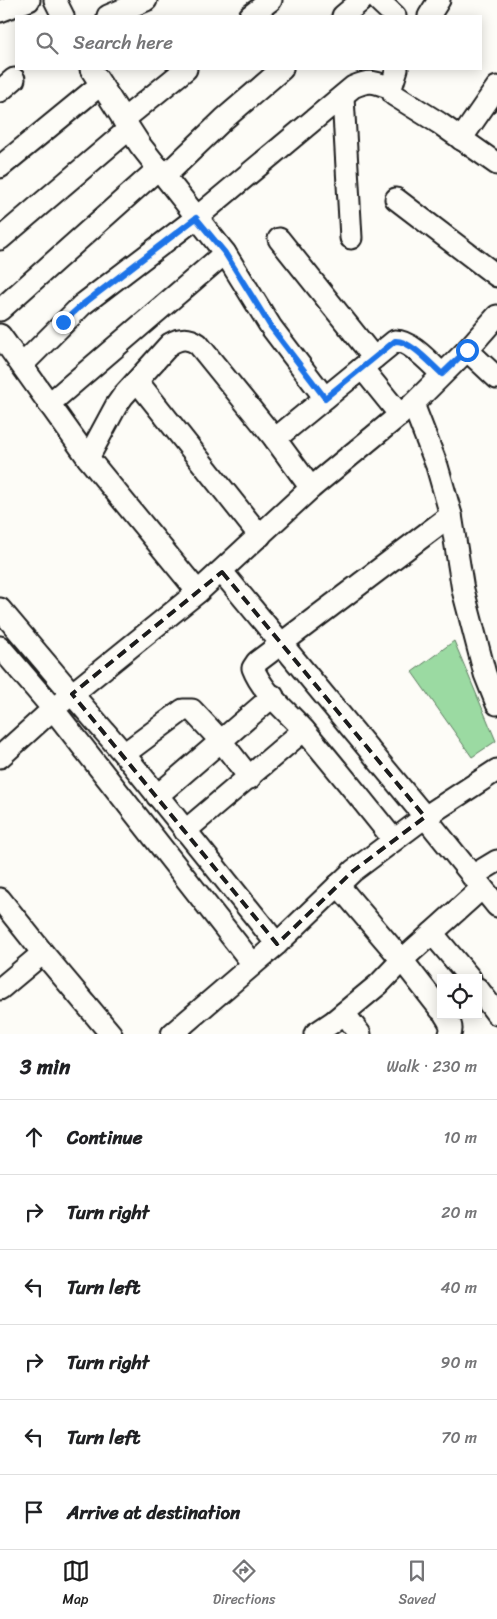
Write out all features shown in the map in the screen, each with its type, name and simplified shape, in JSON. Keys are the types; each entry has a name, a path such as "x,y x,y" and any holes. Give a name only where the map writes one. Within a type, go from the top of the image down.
{"street":[{"path":"0,11 29,0"},
{"path":"54,0 62,15"},
{"path":"110,15 146,0"},
{"path":"251,15 271,0"},
{"path":"344,15 362,0"},
{"path":"378,0 394,15"},
{"path":"430,15 439,0"},
{"path":"0,239 185,70"},
{"path":"0,310 281,70"},
{"path":"0,167 96,77 126,124 196,218 225,253 271,327 325,398"},
{"path":"22,365 82,305 196,218 353,87 362,83 394,79 394,95 400,100 439,123 497,164"},
{"path":"461,139 497,87"},
{"path":"343,97 351,238"},
{"path":"396,199 497,276"},
{"path":"279,239 368,363 406,410 437,466 451,516 462,590 485,674 497,704"},
{"path":"50,404 225,253"},
{"path":"0,757 53,709 222,572 311,488 406,410 467,350 497,316"},
{"path":"0,334 88,458 198,592"},
{"path":"88,458 116,406 136,381 170,344 177,339 192,340 198,344 275,439 311,488"},
{"path":"275,439 395,341 401,340 408,344 442,374"},
{"path":"467,350 497,378"},
{"path":"136,381 260,536"},
{"path":"394,840 304,730 273,696 256,675 253,668 257,662 281,643 451,516"},
{"path":"222,572 425,816 497,906"},
{"path":"0,609 124,754 277,944"},
{"path":"0,647 53,709 253,964"},
{"path":"157,796 273,696"},
{"path":"124,754 183,710 192,710 221,741 250,778"},
{"path":"185,831 250,778 304,730"},
{"path":"172,1034 277,944 353,870 425,816 497,770"},
{"path":"315,1034 379,984 432,933 497,861"},
{"path":"338,885 402,960 437,1005"},
{"path":"0,899 42,953 111,1034"},
{"path":"432,933 467,974"},
{"path":"0,989 42,953"},
{"path":"482,994 497,1014"},
{"path":"344,1013 360,1034"},
{"path":"447,1019 452,1030 450,1034"}],"highlighted area":[{"path":"222,572 425,817 353,871 277,944 72,694"}],"green space":[{"path":"454,641 496,741 472,757 412,672"}],"route":[{"path":"63,322 82,305 196,218 225,253 271,327 325,398 395,341 401,340 408,344 442,374 467,350"}]}
